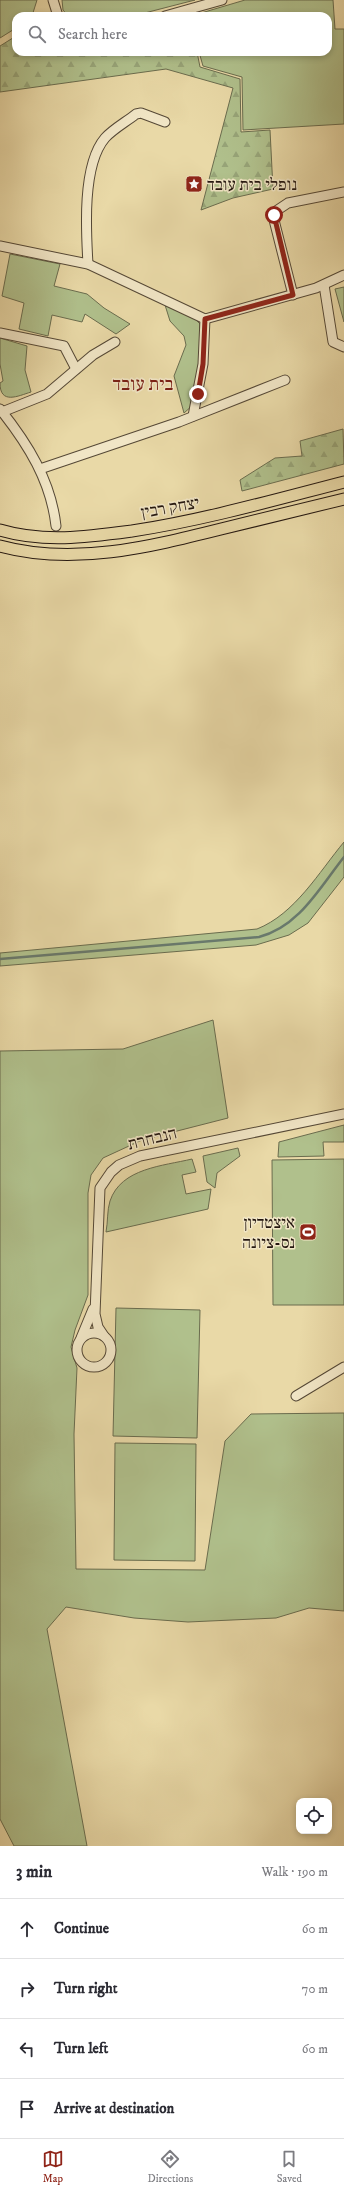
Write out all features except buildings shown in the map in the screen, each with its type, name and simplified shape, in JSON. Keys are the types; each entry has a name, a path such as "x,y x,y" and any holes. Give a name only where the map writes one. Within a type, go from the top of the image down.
{"main road":[{"name":"יצחק רבין","path":"0,530 39,538 96,536 209,517 344,482"},
{"name":"יצחק רבין","path":"0,546 16,550 60,555 93,554 182,538 344,499"}],"street":[{"path":"53,0 57,12"},
{"path":"179,12 222,0"},
{"path":"88,264 86,203 96,153 104,140 136,114 141,112 165,122"},
{"path":"293,295 274,220 276,211 288,203 344,192"},
{"path":"0,246 88,264 205,319 293,295 324,285 344,276"},
{"path":"324,285 333,342 344,347"},
{"path":"193,416 203,364 205,319"},
{"path":"0,333 64,346 76,369"},
{"path":"56,526 51,496 40,469 1,410 47,394 93,355 115,342"},
{"path":"40,469 193,416 285,380"},
{"name":"הנבחרת","path":"315,1119 344,1110"},
{"name":"הנבחרת","path":"104,1336 96,1321 94,1306 98,1196 104,1181 119,1165 127,1160 147,1154 344,1114"},
{"name":"הנבחרת","path":"79,1341 94,1306"},
{"path":"99,1333 104,1336 108,1340 111,1350 108,1360 98,1366 87,1366 78,1358 77,1346 79,1341 88,1334 99,1333"},
{"path":"296,1396 344,1367"}],"green space":[{"path":"0,0 37,0 33,12 12,12 12,30 0,38"},
{"path":"62,0 195,0 148,12 65,12"},
{"path":"245,0 333,0 335,29 344,29 344,124 243,130 242,77 203,66 200,56 332,56 332,12 204,12"},
{"path":"12,38 12,56 198,56 200,67 240,79 241,132 270,130 273,189 233,198 201,210 233,88 166,69 0,92 0,46"},
{"path":"10,254 60,264 54,286 87,294 104,308 130,324 116,334 85,314 82,322 52,315 48,336 19,329 24,303 2,296"},
{"path":"344,287 344,322 335,289"},
{"path":"165,305 193,317 200,324 200,355 193,405 184,413 174,376 186,345 184,336 170,321"},
{"path":"0,338 27,346 25,370 31,392 15,397 6,397 3,394 0,383 3,381 0,364"},
{"path":"343,429 344,464 242,491 240,480 275,458 302,456 300,441"},
{"path":"344,842 344,877 308,923 289,935 256,945 0,966 0,953 257,929 271,922 295,903 316,879"},
{"path":"213,1020 228,1118 142,1140 103,1158 91,1175 88,1193 88,1295 75,1330 71,1347 77,1368 74,1434 76,1569 205,1570 225,1441 251,1414 344,1413 344,1611 309,1608 276,1618 188,1622 134,1618 66,1607 47,1629 87,1846 14,1846 0,1819 0,1051 123,1049"},
{"path":"344,1125 344,1142 323,1142 324,1156 278,1157 279,1142"},
{"path":"238,1148 240,1156 217,1173 215,1188 207,1182 203,1156"},
{"path":"192,1159 196,1172 182,1175 186,1194 211,1189 208,1209 106,1232 110,1201 115,1190 123,1182 144,1170"},
{"name":"איצטדיון נס-ציונה","path":"344,1159 344,1305 273,1305 272,1160"},
{"path":"116,1308 200,1310 197,1438 113,1436"},
{"path":"115,1443 196,1444 195,1561 114,1560"}],"waterway":[{"path":"0,959 259,937 273,932 297,915 317,893 344,857"}],"place":[{"name":"נופלי בית עובד","path":"194,184"},
{"name":"איצטדיון נס-ציונה","path":"308,1232"}],"district":[{"name":"בית עובד","path":"143,383"}],"route":[{"path":"198,394 205,344 205,319 293,295 292,285 274,220 274,215"}]}
